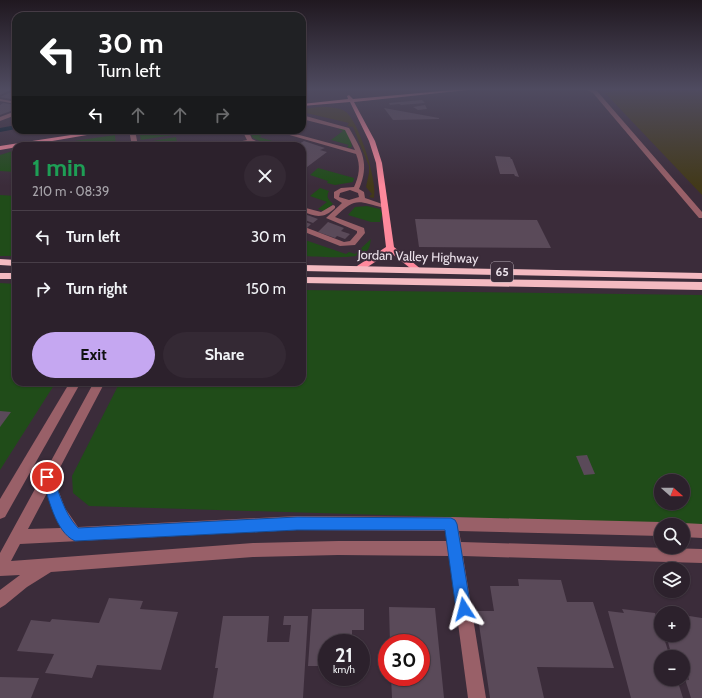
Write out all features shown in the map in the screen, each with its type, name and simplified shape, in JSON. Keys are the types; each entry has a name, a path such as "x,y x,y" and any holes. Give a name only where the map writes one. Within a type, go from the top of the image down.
{"highway":[{"path":"0,262 12,263"},
{"name":"Jordan Valley Highway","path":"306,268 360,268 699,281"},
{"path":"0,276 12,276"},
{"name":"Jordan Valley Highway","path":"306,280 699,281"}],"main road":[{"path":"362,122 372,141 379,163 390,248 418,270"},
{"path":"0,142 54,134"},
{"path":"37,142 87,134"},
{"path":"0,148 12,146"},
{"path":"360,268 390,248"}],"street":[{"path":"319,122 347,129 364,170 362,179 356,189"},
{"path":"623,122 702,216"},
{"path":"246,142 252,141 248,134"},
{"path":"289,134 358,153"},
{"path":"361,199 363,194 356,189 347,188 337,192 336,196 344,201 353,202 361,199 384,206"},
{"path":"306,211 324,215 344,201"},
{"path":"306,230 343,244 352,243 361,233 361,230 330,218 344,201"},
{"path":"0,512 74,386"},
{"path":"98,386 47,477 0,568 143,557 279,549 338,548 549,550 702,556"},
{"path":"47,477 58,511 67,526 75,534"},
{"path":"15,537 297,524 451,524 654,530"},
{"path":"451,524 477,698"},
{"path":"690,530 702,531"},
{"path":"0,600 22,582 48,565"}],"green space":[{"path":"342,128 348,132 352,146 350,148 347,147 349,145 331,140 343,131 338,129"},
{"path":"140,134 179,134 141,140"},
{"path":"250,134 263,134 259,137 276,142 262,142 253,138"},
{"path":"115,135 116,142 67,142"},
{"path":"176,137 177,142 147,142"},
{"path":"12,151 12,172 0,171 0,155"},
{"path":"318,168 354,178 353,182 335,185 310,175"},
{"path":"320,188 329,191 328,198 333,204 324,211 318,209 327,202 310,196"},
{"path":"0,195 12,196 12,256 0,256"},
{"path":"367,206 380,209 382,214 380,222 371,222 348,215 355,207"},
{"path":"371,239 368,250 362,254 336,257 306,256 306,240 346,254 349,252 355,254"},
{"path":"0,283 12,284 12,386 53,386 0,470"},
{"path":"306,290 702,295 702,525 690,525 690,518 654,518 654,524 89,506 73,493 72,476 118,386 306,386"}],"sand":[{"path":"343,122 353,122 362,139 373,179 374,198 369,197 372,194 366,187 369,166 353,127 347,126 349,123"},
{"path":"632,122 702,122 702,195"}],"building":[{"path":"304,141 325,148 320,150 327,152 306,167 306,142 302,142"},
{"path":"495,156 510,157 519,177 515,176 514,174 500,174"},
{"path":"306,214 318,219 313,223 306,220"},
{"path":"415,219 537,220 551,248 419,247"},
{"path":"306,222 311,224 306,228"},
{"path":"328,222 344,228 341,231 350,234 345,239 337,236 335,238 318,232"},
{"path":"0,411 11,412 0,427"},
{"path":"587,455 595,474 584,475 576,456"},
{"path":"518,579 561,580 567,602 593,602 614,668 537,667 544,698 490,698 477,611 494,611 490,586 519,586"},
{"path":"109,598 143,601 140,609 178,612 161,670 97,665 92,678 45,673 54,654 17,651 31,620 50,622 52,619 99,623"},
{"path":"389,607 435,608 444,698 392,698 391,686 430,686 430,634 390,634"},
{"path":"312,609 364,609 364,630 352,630 352,634 318,634 318,666 308,666"},
{"path":"622,609 654,613 654,642 665,642 668,650 654,650 654,686 679,686 683,698 631,698 608,611 624,613"},
{"path":"223,616 269,616 267,642 289,642 291,625 283,625 284,616 308,616 303,698 213,698 218,668 215,668"},
{"path":"690,616 702,618 702,698 691,698 687,686 690,686 690,650 670,650 668,642 690,642"},
{"path":"0,677 39,678 31,698 0,698"}],"waterway":[{"path":"0,130 12,128"}],"route":[{"path":"47,477 58,511 67,526 75,534 297,524 451,524 464,609"}]}
